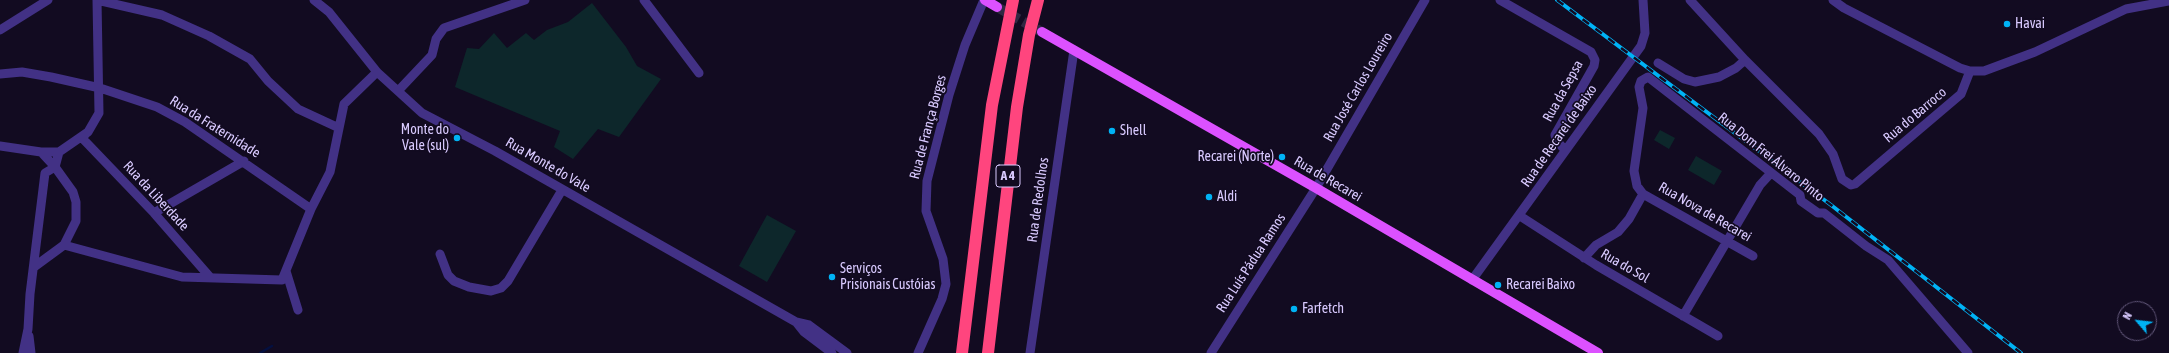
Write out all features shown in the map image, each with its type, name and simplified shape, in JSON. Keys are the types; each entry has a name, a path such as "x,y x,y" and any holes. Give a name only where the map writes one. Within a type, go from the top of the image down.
{"highway":[{"name":"A 4","path":"962,353 992,105 1012,0"},
{"name":"A 4","path":"988,353 1017,107 1029,35 1038,0"}],"main road":[{"path":"985,0 997,6"},
{"name":"Rua de Recarei","path":"1042,32 1316,188 1596,353"}],"street":[{"path":"0,30 48,0"},
{"path":"0,146 41,152 59,152 88,132 99,113 100,88 97,0 162,16 209,36 250,59 268,81 298,109 339,128"},
{"name":"Rua Monte do Vale","path":"314,0 329,12 377,72 422,113 495,151 796,322 808,325 833,350 847,353"},
{"path":"398,91 432,55 436,39 444,28 525,0"},
{"path":"644,0 699,73"},
{"name":"Rua de França Borges","path":"918,353 942,299 946,284 943,259 926,211 927,181 949,95 965,45 985,0"},
{"name":"Rua José Carlos Loureiro","path":"1316,188 1425,0"},
{"name":"Rua da Sepsa","path":"1500,0 1591,52 1595,60 1594,66 1555,135 1556,140 1566,150"},
{"name":"Rua de Recarei de Baixo","path":"1472,280 1520,216 1641,46 1645,33 1643,0"},
{"path":"1658,63 1684,79 1696,82 1718,77 1736,68 1745,60 1690,0"},
{"path":"1833,0 1844,8 1970,71 1984,71 2028,54 2126,9 2169,1"},
{"name":"Rua de Redolhos","path":"1030,353 1074,50"},
{"name":"Rua do Barroco","path":"1745,60 1818,134 1833,154 1842,179 1851,185 1961,94 1970,71"},
{"name":"Rua da Fraternidade","path":"0,74 22,72 100,88 157,107 185,122 244,161 311,209"},
{"path":"64,245 182,277 209,276 282,280 311,209 330,172 344,104 377,72"},
{"name":"Rua Dom Frei Álvaro Pinto","path":"1643,194 1637,186 1634,171 1643,108 1639,87 1641,80 1648,77 1800,195 1802,201 1818,213 1824,213 1866,246 1888,260 1968,353"},
{"name":"Rua da Liberdade","path":"84,135 84,140 154,213 209,276"},
{"path":"34,266 64,245 76,221 76,202 73,192 55,167 41,152"},
{"path":"23,353 28,329 45,173 55,167 59,152"},
{"path":"154,213 244,161"},
{"path":"1683,316 1760,185 1771,173"},
{"name":"Rua Luís Pádua Ramos","path":"1210,353 1316,188"},
{"path":"440,254 448,275 454,282 469,287 491,291 501,288 508,281 562,190"},
{"path":"1584,258 1596,244 1618,232 1629,219 1643,194"},
{"name":"Rua Nova de Recarei","path":"1643,194 1753,256"},
{"name":"Rua do Sol","path":"1520,216 1584,258 1718,336"},
{"path":"286,271 298,310"},
{"path":"28,329 31,353"}],"green space":[{"path":"592,3 626,47 637,66 661,79 619,137 598,129 573,159 554,147 560,131 455,87 467,48 479,49 494,33 507,48 526,33 534,40 547,30 568,22"},
{"path":"1660,130 1675,138 1669,149 1654,140"},
{"path":"1696,156 1722,171 1714,185 1688,170"},
{"path":"767,215 796,231 767,282 739,266"}],"waterway":[{"path":"260,353 272,346"}],"tunnel":[{"path":"997,7 1042,32"}],"railway":[{"path":"1557,0 1831,205 2021,353"}],"place":[{"name":"Havai","path":"2007,24"},
{"name":"Shell","path":"1112,131"},
{"name":"Monte do Vale (sul)","path":"457,138"},
{"name":"Recarei (Norte)","path":"1282,157"},
{"name":"Aldi","path":"1209,197"},
{"name":"Serviços Prisionais Custóias","path":"832,277"},
{"name":"Recarei Baixo","path":"1498,285"},
{"name":"Farfetch","path":"1294,309"}]}
